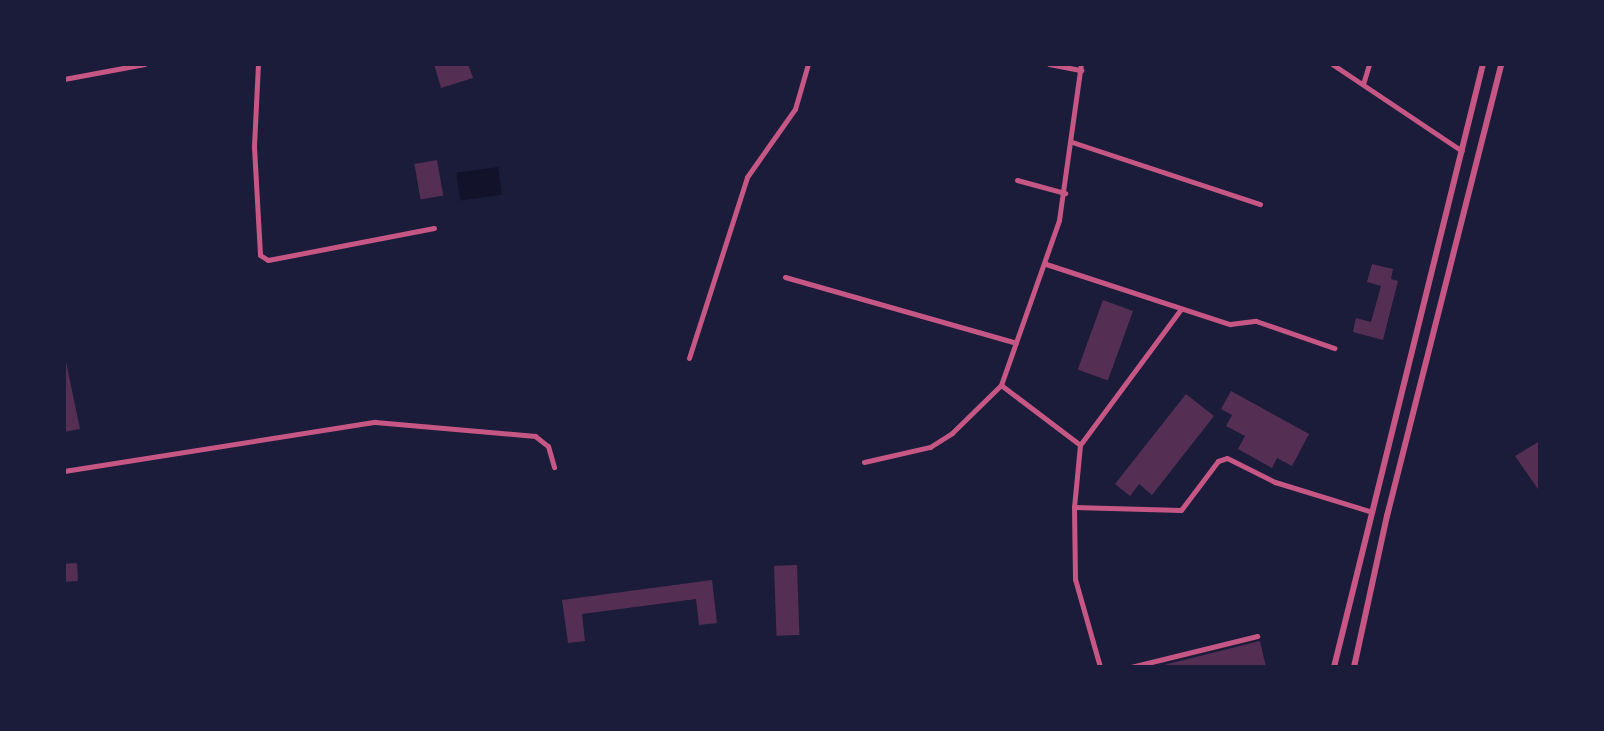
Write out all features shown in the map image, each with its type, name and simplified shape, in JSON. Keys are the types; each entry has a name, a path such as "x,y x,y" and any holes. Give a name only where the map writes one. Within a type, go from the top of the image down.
{"street":[{"path":"64,79 145,64"},
{"path":"258,64 254,147 260,255 268,260 434,228"},
{"path":"689,358 747,177 795,109 808,64"},
{"path":"864,462 930,447 952,433 1001,385 1046,264 1065,193 1081,67 1049,64"},
{"path":"1332,64 1462,151"},
{"path":"1363,84 1369,64"},
{"path":"1334,667 1369,511 1483,64"},
{"path":"1354,667 1383,531 1501,64"},
{"path":"1072,142 1260,204"},
{"path":"1017,180 1065,193"},
{"path":"1445,219 1463,223"},
{"path":"1046,264 1230,324 1256,321 1334,348"},
{"path":"785,277 1016,343"},
{"path":"1098,665 1075,579 1074,507 1080,445 1181,309"},
{"path":"1001,385 1080,445"},
{"path":"64,471 343,425 446,425 535,436 548,446 554,467"},
{"path":"1074,507 1181,510 1218,461 1227,458 1275,482 1387,516"},
{"path":"1366,526 1383,531"},
{"path":"1131,667 1257,636"}],"shaded area":[{"path":"498,167 502,195 460,201 456,173"}],"building":[{"path":"434,64 468,64 473,78 441,88"},
{"path":"437,160 443,195 421,199 414,164"},
{"path":"1372,264 1393,269 1391,279 1398,281 1383,340 1353,332 1356,318 1371,322 1381,286 1367,282"},
{"path":"1103,300 1133,311 1108,380 1078,370"},
{"path":"64,352 80,429 64,432"},
{"path":"1231,391 1309,434 1292,466 1277,458 1272,468 1238,449 1245,436 1226,426 1232,415 1221,409"},
{"path":"1186,394 1214,416 1152,495 1139,484 1130,496 1115,484"},
{"path":"1540,441 1540,492 1515,456"},
{"path":"77,563 78,581 65,582 64,564"},
{"path":"797,565 799,635 776,636 774,566"},
{"path":"712,580 717,623 699,625 696,599 582,614 585,641 568,643 562,600"},
{"path":"1260,641 1266,667 1160,667 1160,666"}]}
